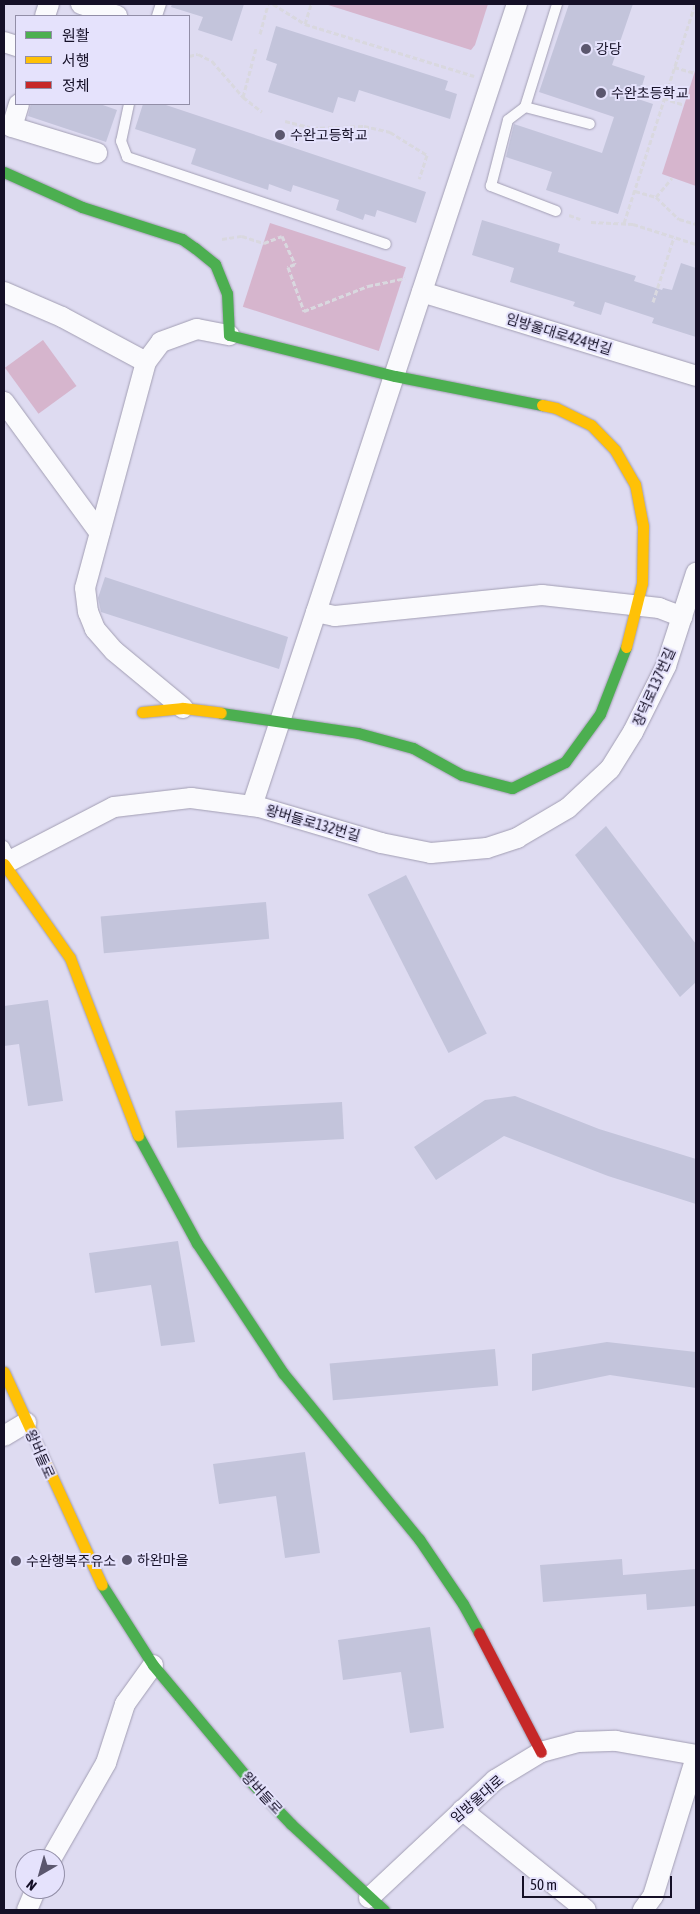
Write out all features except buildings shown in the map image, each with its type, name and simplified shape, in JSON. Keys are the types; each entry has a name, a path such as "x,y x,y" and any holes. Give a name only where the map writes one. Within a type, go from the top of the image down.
{"street":[{"path":"81,4 113,15"},
{"path":"252,806 517,4"},
{"path":"18,105 8,125 98,153"},
{"path":"4,172 82,207 182,239 195,248 215,264 227,293 229,335"},
{"name":"임방울대로424번길","path":"424,288 696,376"},
{"path":"4,292 62,317 146,362"},
{"path":"142,712 183,708 358,733 413,748 462,775 512,788 565,762 600,714 630,637 642,583 643,526 635,484 615,450 591,425 556,408 395,376 229,335 197,329 160,342 146,362 85,588 88,612 95,629 114,651 183,708"},
{"path":"4,402 100,533"},
{"name":"장덕로137번길","path":"610,769 633,732 666,666 696,573"},
{"path":"316,612 335,616 542,595 659,608 682,617"},
{"name":"왕버들로132번길","path":"4,864 114,807 191,798 252,806 381,843 431,853 487,848 517,838 568,808 610,769"},
{"path":"4,864 70,958 142,1144 196,1243 283,1373 419,1539 463,1604 541,1752"},
{"name":"왕버들로","path":"4,1372 80,1542 108,1597 153,1665 249,1780 368,1898 384,1910"},
{"path":"4,1436 26,1423"},
{"path":"57,1849 106,1763 125,1704 153,1665"},
{"name":"임방울대로","path":"368,1898 495,1780 541,1752 579,1742 616,1740 696,1756"},
{"path":"643,1910 653,1896 696,1756"},
{"path":"462,1810 586,1910"}],"lane":[{"path":"556,211 491,186 508,120 525,107 557,4"},
{"path":"129,105 121,142 127,157 386,244"},
{"path":"525,107 590,124"},
{"path":"4,846 7,852 4,864"}],"path":[{"path":"260,34 268,4"},
{"path":"273,4 305,24 492,80"},
{"path":"305,24 311,4"},
{"path":"624,223 663,98 696,4"},
{"path":"243,97 256,48"},
{"path":"190,56 198,54 212,61 243,97 262,112"},
{"path":"674,67 695,73"},
{"path":"663,98 684,104"},
{"path":"285,121 313,128 364,126 390,132 426,155 419,178"},
{"path":"656,197 672,178"},
{"path":"634,191 656,197 678,219 696,224"},
{"path":"591,222 624,223 696,244"},
{"path":"195,248 204,240 242,236 264,243 282,236 295,264 288,267 304,312 368,286 403,277 424,288"},
{"path":"653,302 674,237"}],"shaded area":[{"path":"325,4 488,4 475,45 471,50"},
{"path":"696,68 696,186 662,174"},
{"path":"270,223 406,267 379,351 243,307"},
{"path":"43,340 77,386 38,414 5,368"}],"traffic: fast":[{"path":"4,172 82,207 182,239 195,248 215,264 227,293 229,335 395,376 542,405"},
{"path":"221,713 358,733 413,748 462,775 512,788 565,762 600,714 626,647"},
{"path":"138,1135 197,1243 283,1373 419,1539 463,1604 479,1633"},
{"path":"102,1585 153,1665 249,1780 291,1824 384,1910"}],"traffic: slow":[{"path":"542,405 556,408 591,425 615,450 635,484 643,526 642,583 626,647"},
{"path":"142,712 183,708 221,713"},
{"path":"4,864 70,958 138,1135"},
{"path":"4,1372 102,1585"}],"traffic: jam":[{"path":"479,1633 541,1752"}],"place":[{"name":"강당","path":"586,49"},
{"name":"수완초등학교","path":"601,93"},
{"name":"수완고등학교","path":"280,135"},
{"name":"하완마을","path":"127,1560"},
{"name":"수완행복주유소","path":"16,1561"}]}
